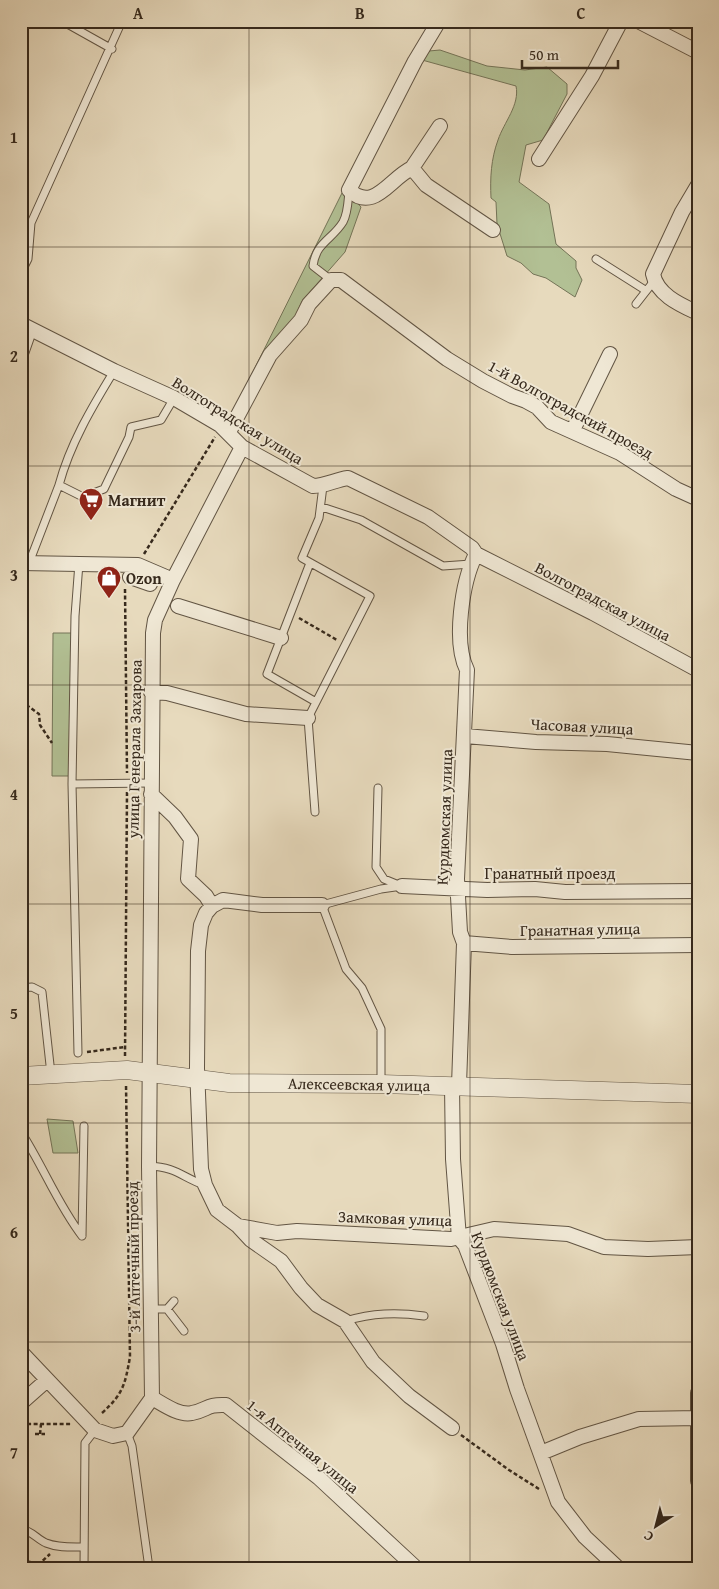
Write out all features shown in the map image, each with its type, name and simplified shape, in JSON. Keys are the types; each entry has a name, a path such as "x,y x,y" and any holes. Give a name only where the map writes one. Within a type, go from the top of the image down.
{"street":[{"path":"439,21 414,62 350,190 363,200 372,199 401,173 412,168 440,126"},
{"path":"539,159 592,76 621,21"},
{"path":"638,21 698,52"},
{"path":"412,168 426,185 493,230"},
{"path":"698,185 682,212 653,274 650,285 677,303 698,313"},
{"path":"224,429 270,356 301,320 309,304 331,280"},
{"name":"1-й Волгоградский проезд","path":"331,280 341,280 447,359 483,381 532,404 551,422 573,430 620,453 676,490 698,500"},
{"name":"Волгоградская улица","path":"27,327 114,371 174,398 224,429 242,447 312,486 323,486 335,480 348,478 372,488 428,517 472,548 473,559 593,612 698,670"},
{"path":"573,430 610,354"},
{"name":"улица Генерала Захарова","path":"150,1072 152,692 155,620 242,447"},
{"name":"Курдюмская улица","path":"473,559 462,609 461,657 467,670 457,879 460,932 464,943 452,1159 459,1238 464,1245 496,1326 541,1453"},
{"path":"25,563 138,565 174,580"},
{"path":"130,577 150,584"},
{"path":"178,606 281,638"},
{"path":"152,692 167,693 246,714 308,718"},
{"name":"Часовая улица","path":"465,736 536,742 607,744 698,753"},
{"path":"151,789 192,839 188,879 206,896 212,906"},
{"name":"Гранатный проезд","path":"402,886 535,889 565,892 698,891"},
{"path":"322,904 262,906 222,900 212,906 201,925 198,951 197,1079 200,1169 205,1185 217,1210 238,1226 251,1240 282,1261 301,1288 317,1305 345,1321 373,1362 409,1396 452,1428"},
{"name":"Гранатная улица","path":"464,943 512,947 698,945"},
{"name":"Алексеевская улица","path":"21,1076 127,1070 229,1083 381,1084 698,1094"},
{"name":"3-й Аптечный проезд","path":"150,1072 149,1166 152,1398"},
{"name":"Замковая улица","path":"238,1226 278,1233 297,1231 459,1238 494,1229 568,1234 604,1247 648,1249 698,1247"},
{"path":"21,1352 95,1430 113,1436 127,1433 152,1398"},
{"path":"21,1403 47,1380"},
{"path":"698,1393 698,1481"},
{"name":"1-я Аптечная улица","path":"152,1398 179,1412 192,1413 212,1404 226,1405 319,1478 416,1568"},
{"path":"618,1568 584,1537 570,1521 554,1491 541,1453 580,1438 640,1419 698,1418"}],"lane":[{"path":"62,21 112,49"},
{"path":"21,273 28,259 31,223 112,49 122,21"},
{"path":"331,280 313,266 314,255 323,241 343,221 350,190"},
{"path":"596,259 650,285 636,304"},
{"path":"21,364 27,327"},
{"path":"25,563 59,485 64,463 114,371"},
{"path":"59,485 83,497 104,489 129,437 131,427 161,420 174,398"},
{"path":"315,812 308,718 370,596 302,558 322,507 323,486"},
{"path":"322,507 361,520 443,566 473,559"},
{"path":"78,1053 72,784 75,616 79,563"},
{"path":"310,563 267,674 316,702"},
{"path":"72,784 127,782 151,789"},
{"path":"378,788 376,867 384,879 402,886"},
{"path":"381,1084 381,1029 379,1022 362,988 346,969 322,904 381,889 402,886"},
{"path":"21,950 21,974"},
{"path":"21,988 32,987 42,992 51,1075"},
{"path":"21,1132 57,1192 68,1218 82,1236 84,1126"},
{"path":"149,1166 164,1166 182,1172 205,1185"},
{"path":"151,1309 167,1309 174,1301"},
{"path":"167,1309 184,1331"},
{"path":"345,1321 368,1314 395,1312 424,1316"},
{"path":"84,1568 85,1443 95,1430"},
{"path":"127,1433 132,1446 149,1568"},
{"path":"21,1530 30,1531 45,1543 84,1547"}],"path":[{"path":"138,565 212,444 224,429"},
{"path":"102,1413 118,1399 127,1375 130,1357 127,1070 125,1047 127,782 125,585 130,577"},
{"path":"291,614 345,645"},
{"path":"21,701 39,714 40,725 52,743"},
{"path":"78,1053 125,1047"},
{"path":"21,1426 26,1424 73,1424 82,1417"},
{"path":"40,1434 41,1424"},
{"path":"452,1428 544,1493 554,1491"},
{"path":"35,1434 45,1434"},
{"path":"27,1566 38,1565 52,1552 55,1545"}],"green space":[{"path":"440,50 487,66 525,70 547,67 567,84 567,94 543,140 526,145 519,182 549,204 556,244 576,261 576,268 582,280 575,297 546,278 533,274 521,263 507,256 497,224 496,202 491,198 492,161 498,140 514,107 517,93 516,86 422,60 429,51"},
{"path":"342,193 351,196 361,207 345,252 302,301 295,317 232,414"},
{"path":"53,633 72,633 70,776 52,776"},
{"path":"47,1119 73,1121 78,1153 53,1153"}],"place":[{"name":"Магнит","path":"91,521"},
{"name":"Ozon","path":"109,599"}]}
